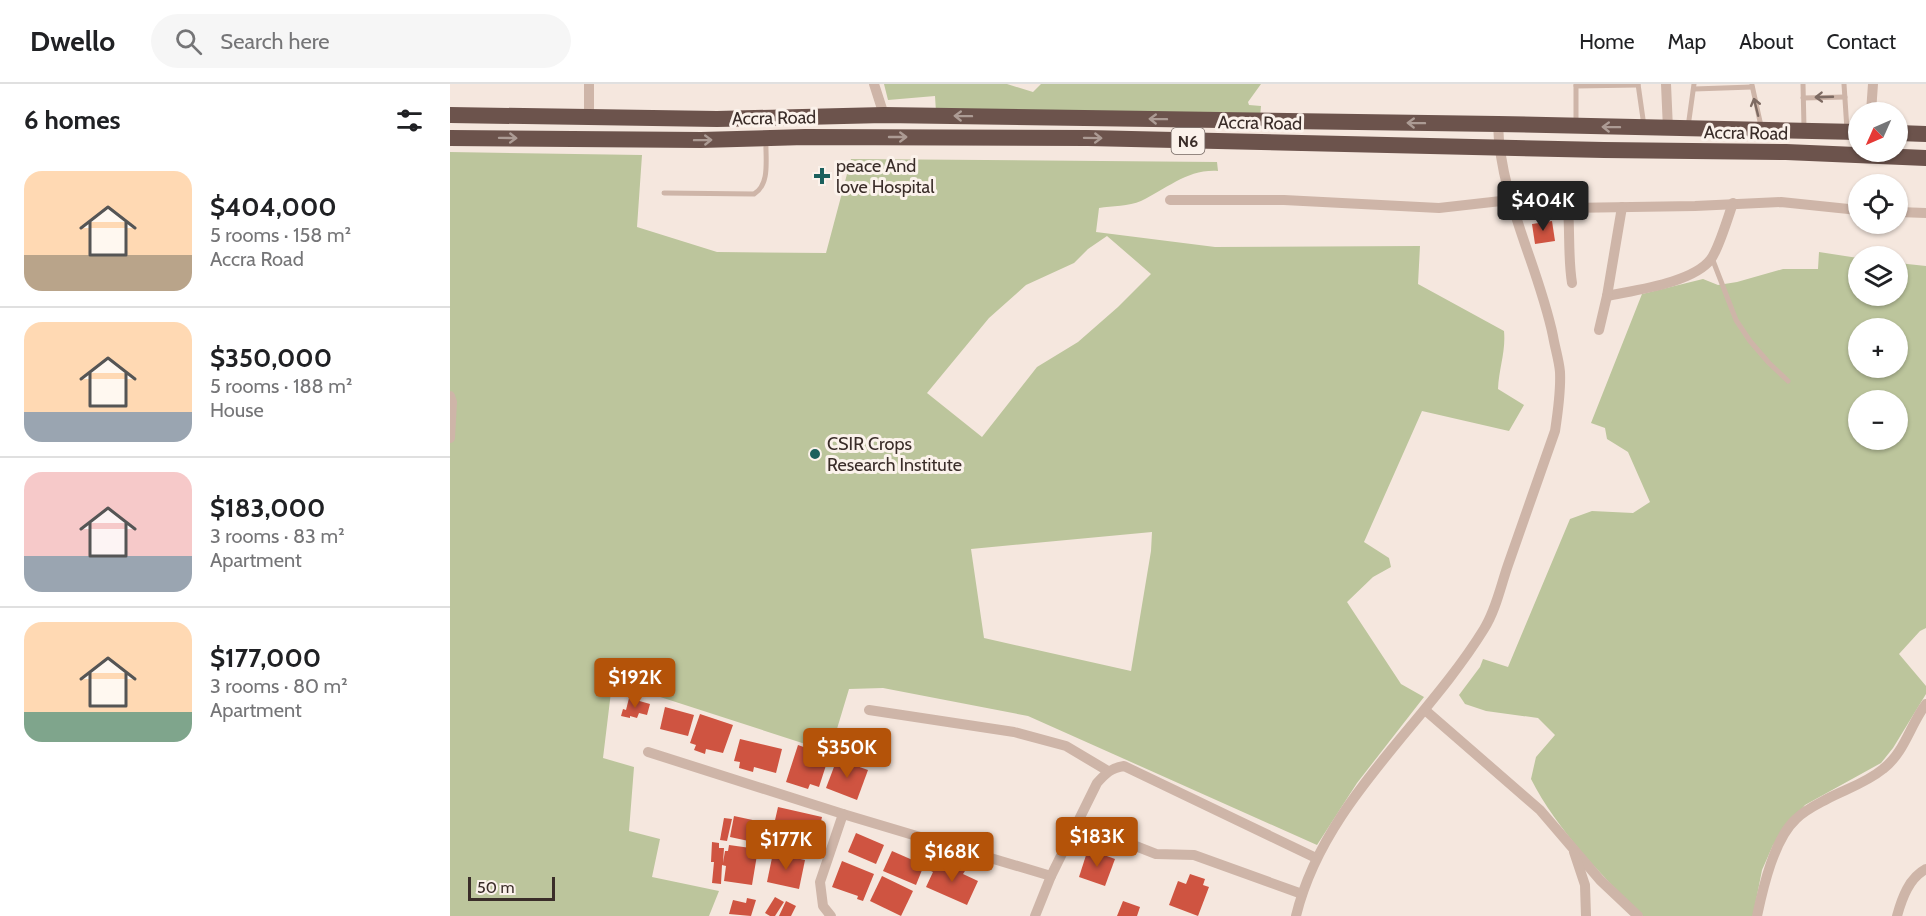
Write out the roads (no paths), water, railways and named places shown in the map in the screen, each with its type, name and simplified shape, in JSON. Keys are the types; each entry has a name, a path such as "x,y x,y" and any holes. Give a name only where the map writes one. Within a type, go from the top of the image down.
{"highway":[{"name":"Accra Road","path":"450,115 717,119 884,115 1848,132"},
{"path":"1908,133 1926,134"},
{"name":"Accra Road","path":"450,138 701,140 1088,138 1926,158"}],"street":[{"path":"589,84 589,117"},
{"path":"874,84 884,115"},
{"path":"1666,84 1668,129"},
{"path":"1872,102 1873,84"},
{"path":"1296,916 1316,858 1371,774 1467,656 1486,625 1555,431 1560,400 1560,370 1547,310 1510,200 1498,148 1498,124"},
{"path":"1170,200 1284,201 1438,208 1510,200 1568,208 1781,202 1848,209"},
{"path":"1607,296 1684,277 1700,270 1712,258 1733,203"},
{"path":"1599,330 1622,207"},
{"path":"1568,208 1572,283"},
{"path":"1908,212 1926,213"},
{"path":"450,396 452,402 450,438"},
{"path":"1757,916 1766,879 1779,845 1792,824 1810,808 1862,784 1889,764 1903,746 1910,729 1926,704"},
{"path":"868,710 1014,732 1066,746 1108,771"},
{"path":"1425,710 1540,810 1600,880 1638,916"},
{"path":"648,752 843,814 1051,876"},
{"path":"1035,916 1051,876 1097,783 1108,771 1124,766 1316,858"},
{"path":"831,916 823,906 820,882 843,814"},
{"path":"1077,823 1156,854 1194,855 1302,894"},
{"path":"1572,848 1585,885 1586,916"},
{"path":"1897,916 1917,873 1926,869"}],"lane":[{"path":"1803,84 1804,131"},
{"path":"1844,84 1848,110"},
{"path":"1576,126 1576,85 1638,85 1644,128"},
{"path":"1687,129 1694,87 1752,86 1763,130"},
{"path":"1803,98 1845,97"},
{"path":"664,193 754,194 765,183 766,138"},
{"path":"1712,258 1736,320 1762,356 1788,381"}],"place":[{"name":"peace And love Hospital","path":"822,176"},
{"name":"CSIR Crops Research Institute","path":"815,454"}]}
